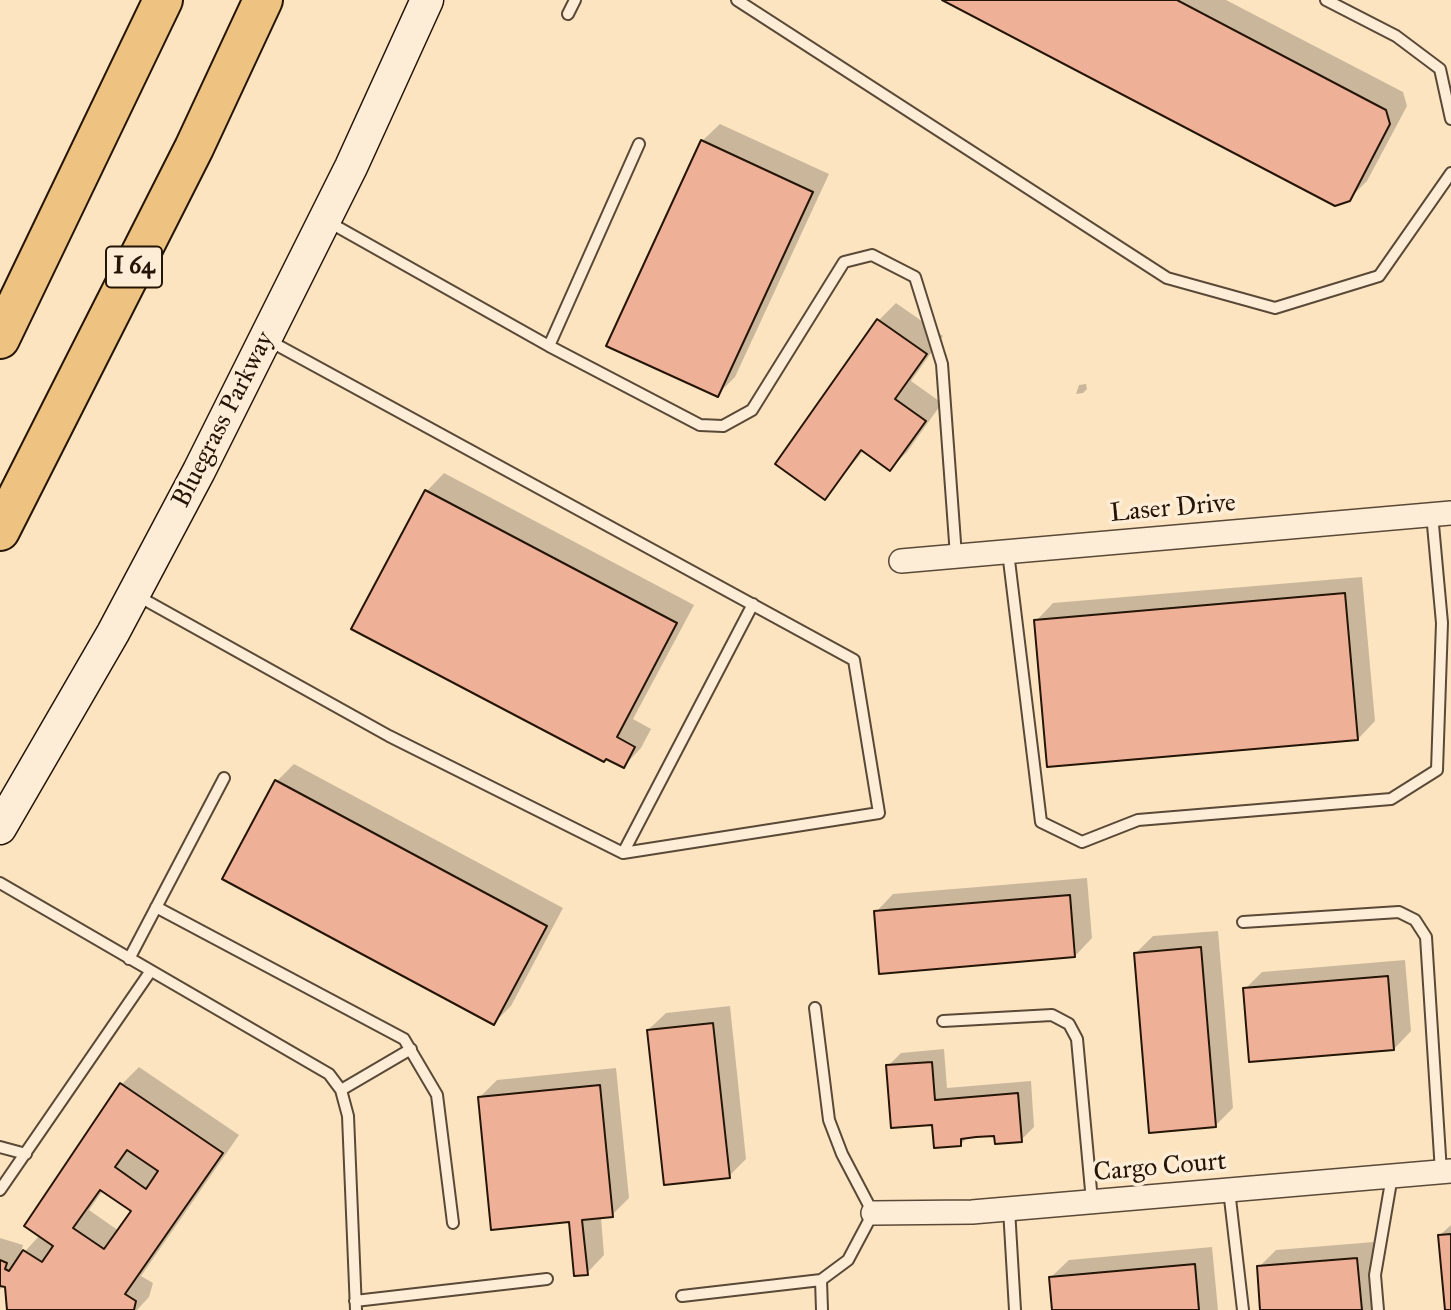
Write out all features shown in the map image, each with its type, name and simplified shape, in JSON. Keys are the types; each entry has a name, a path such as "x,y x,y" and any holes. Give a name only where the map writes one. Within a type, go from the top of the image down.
{"highway":[{"path":"0,339 163,0"},
{"name":"I 64","path":"0,531 194,148 263,0"}],"street":[{"name":"Bluegrass Parkway","path":"0,828 134,594 266,339 325,220 426,0"},
{"name":"Laser Drive","path":"901,561 1441,514"},
{"name":"Cargo Court","path":"873,1213 1009,1209 1446,1171"}],"lane":[{"path":"568,14 575,0"},
{"path":"737,0 1167,278 1275,308 1379,276 1451,173"},
{"path":"1326,0 1396,36 1440,69 1451,119"},
{"path":"549,346 639,144"},
{"path":"325,220 549,346 700,425 723,426 752,410 844,262 872,256 915,277 943,364 956,556"},
{"path":"134,594 389,736 623,853 879,813 854,660 266,339"},
{"path":"1008,551 1041,822 1082,842 1138,820 1391,799 1437,770 1443,623 1441,514"},
{"path":"623,853 753,604"},
{"path":"129,959 224,778"},
{"path":"0,883 329,1074 341,1090 348,1116 355,1306 547,1279"},
{"path":"156,907 404,1039 437,1094 453,1223"},
{"path":"1243,922 1399,912 1415,920 1426,937 1446,1171"},
{"path":"0,1190 150,972"},
{"path":"682,1296 821,1280 848,1260 873,1213 842,1154 829,1120 815,1007"},
{"path":"943,1021 1052,1015 1069,1024 1077,1039 1091,1202"},
{"path":"341,1090 411,1049"},
{"path":"0,1147 26,1154"},
{"path":"1378,1310 1375,1275 1392,1176"},
{"path":"1228,1190 1243,1310"},
{"path":"1009,1209 1015,1310"},
{"path":"821,1280 822,1310"}],"building":[{"path":"942,0 1177,0 1386,110 1390,124 1350,201 1335,206"},
{"path":"701,140 813,192 718,397 606,346"},
{"path":"877,319 927,354 895,399 926,421 890,471 861,450 825,500 775,464"},
{"path":"425,490 677,623 617,737 635,747 624,768 606,759 604,762 351,629"},
{"path":"1345,593 1358,740 1047,767 1034,620"},
{"path":"275,780 547,926 494,1025 222,879"},
{"path":"1070,895 1075,957 879,974 874,911"},
{"path":"1201,947 1216,1127 1149,1133 1134,953"},
{"path":"1388,976 1394,1050 1249,1062 1243,988"},
{"path":"713,1023 730,1178 664,1185 647,1030"},
{"path":"932,1062 935,1100 1018,1093 1022,1142 995,1144 994,1136 976,1137 961,1139 961,1146 934,1148 932,1125 891,1128 886,1065"},
{"path":"120,1083 223,1153 125,1294 136,1301 134,1310 7,1310 5,1287 0,1286 0,1260 7,1263 5,1269 9,1271 23,1250 42,1262 53,1246 24,1226","holes":["127,1150 158,1171 146,1189 115,1167","100,1190 131,1211 104,1249 73,1228"]},
{"path":"600,1085 613,1217 582,1220 588,1275 574,1276 569,1222 491,1230 478,1097"},
{"path":"1451,1234 1451,1310 1445,1310 1438,1235"},
{"path":"1357,1258 1362,1310 1260,1310 1257,1266"},
{"path":"1195,1264 1199,1310 1052,1310 1049,1277"}]}
